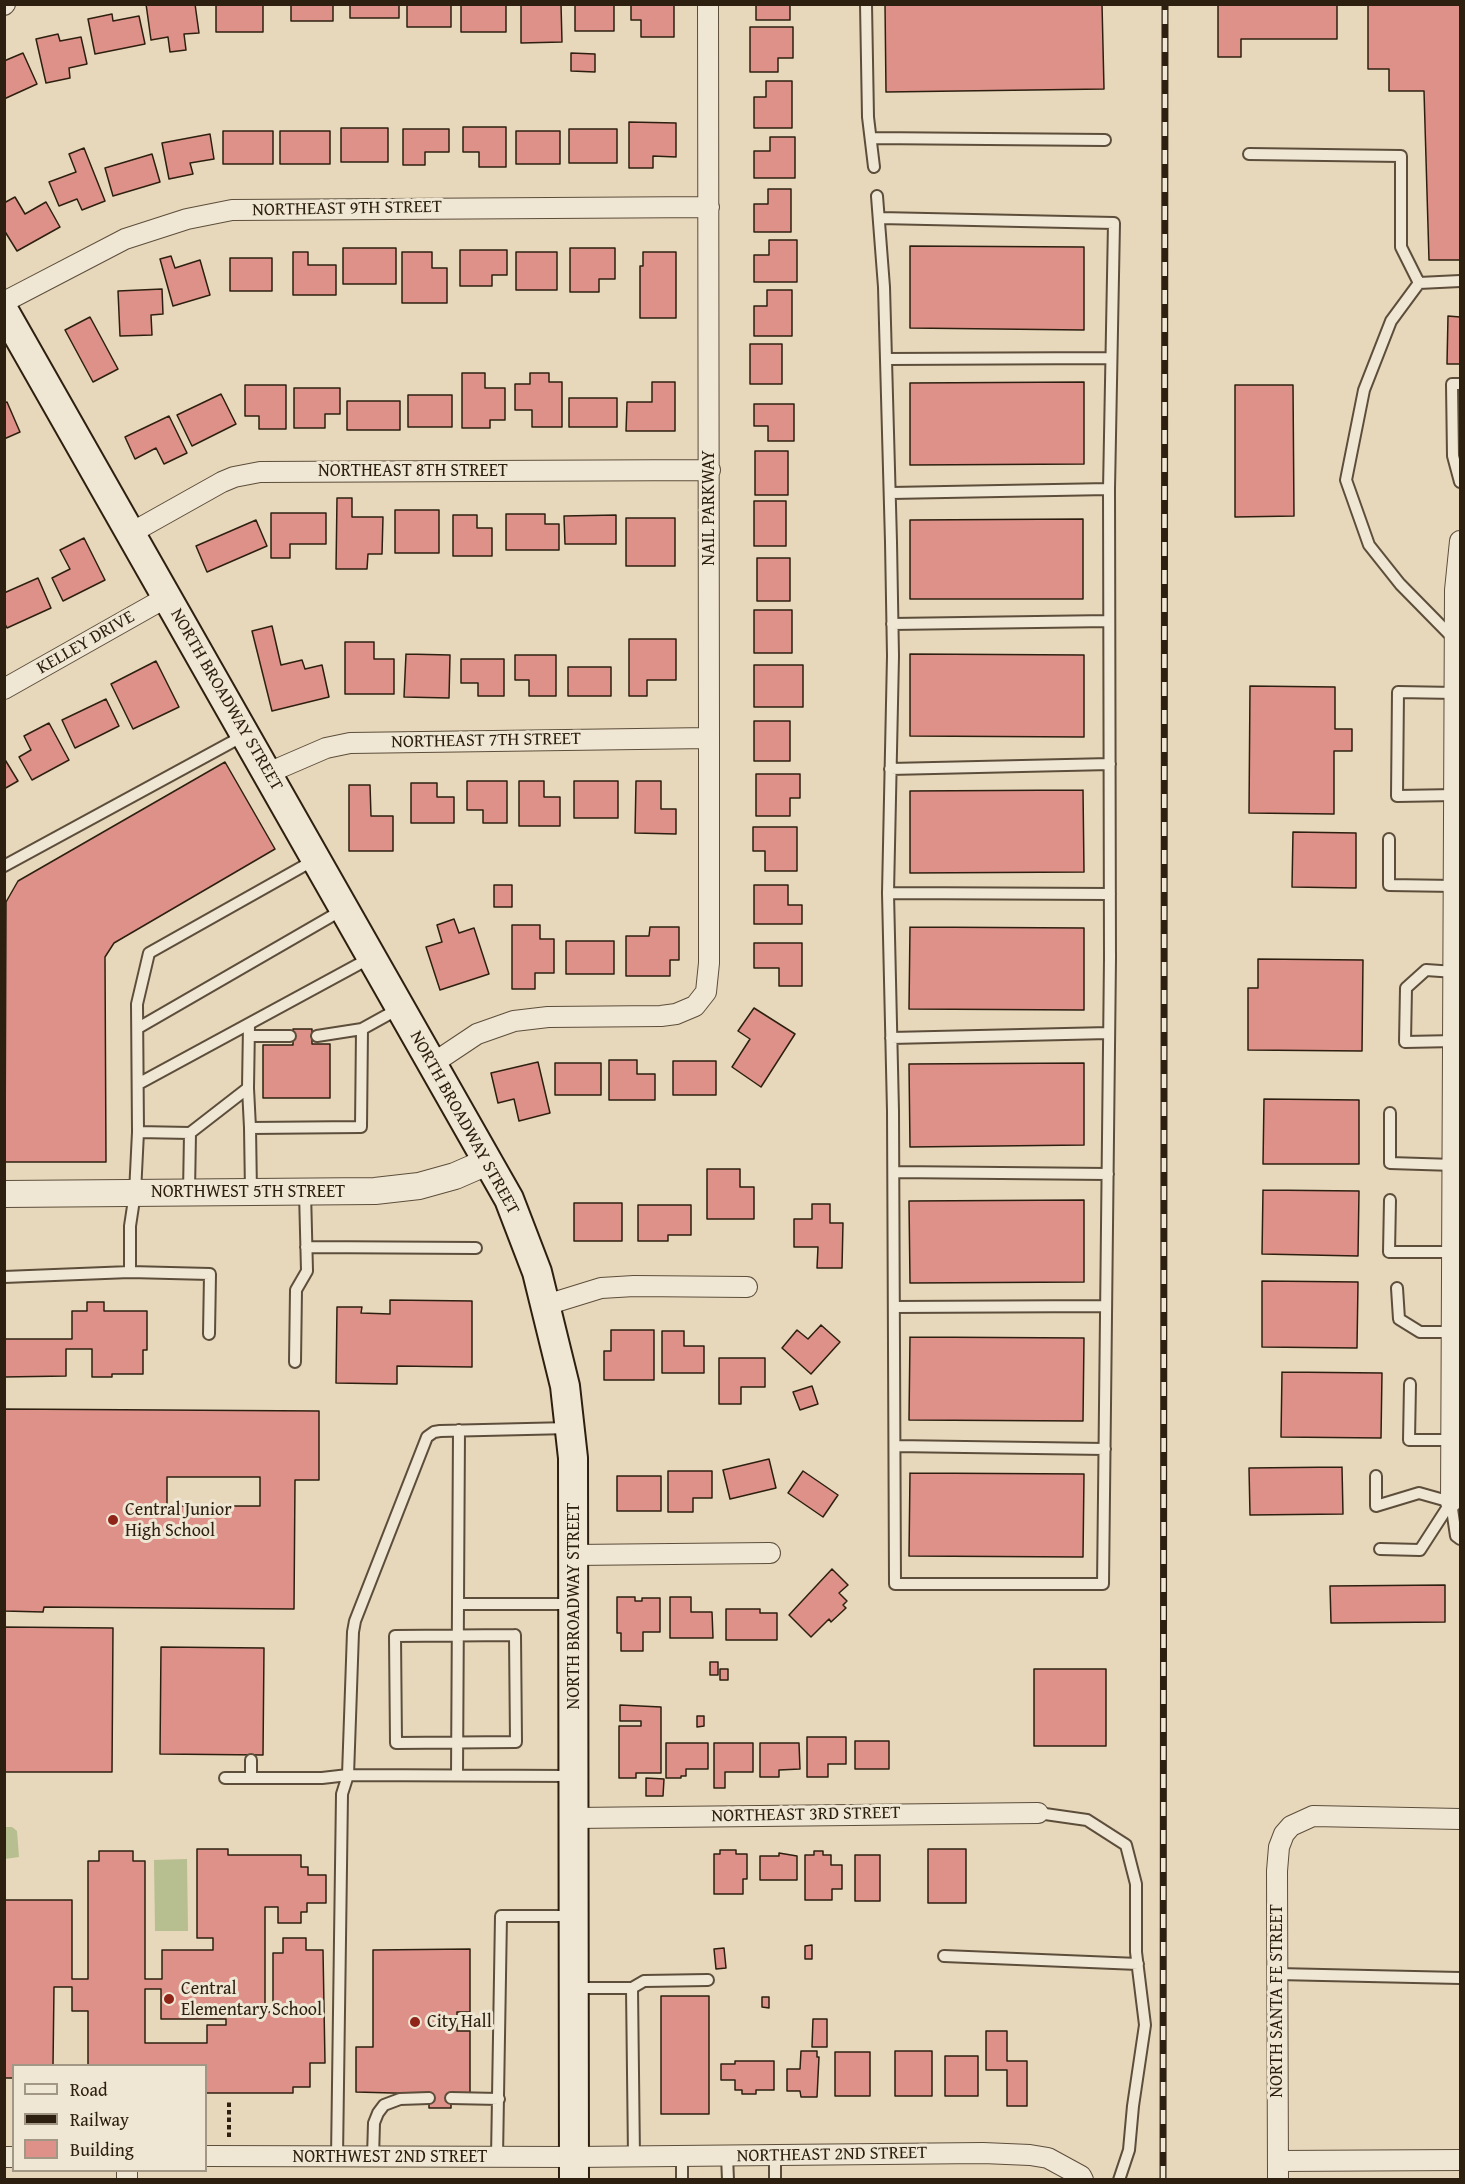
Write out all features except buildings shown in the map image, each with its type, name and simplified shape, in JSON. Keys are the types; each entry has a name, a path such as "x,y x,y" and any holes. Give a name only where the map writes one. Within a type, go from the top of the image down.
{"main road":[{"name":"NORTH BROADWAY STREET","path":"4,311 12,344 131,533 509,1199 537,1272 565,1386 570,1428 574,1555 574,2168"}],"street":[{"name":"NAIL PARKWAY","path":"432,1064 477,1034 514,1021 548,1017 676,1014 695,1006 706,992 708,979 710,470 708,4"},
{"name":"NORTHEAST 9TH STREET","path":"4,302 125,239 187,219 232,210 709,207"},
{"name":"NORTHEAST 8TH STREET","path":"131,533 222,482 260,472 710,470"},
{"path":"1451,1502 1454,1446 1452,1332 1457,1310 1454,1252 1454,1165 1457,1137 1455,886 1458,863 1455,795 1458,725 1455,693 1455,590 1461,541"},
{"name":"KELLEY DRIVE","path":"4,689 167,597"},
{"name":"NORTHEAST 7TH STREET","path":"268,773 316,752 350,743 709,738"},
{"name":"NORTHWEST 5TH STREET","path":"4,1194 375,1191 419,1186 455,1176 487,1162"},
{"path":"546,1305 601,1288 747,1287"},
{"path":"574,1555 770,1553"},
{"name":"NORTHEAST 3RD STREET","path":"574,1818 1038,1814"},
{"name":"NORTH SANTA FE STREET","path":"1278,2170 1276,1870 1279,1847 1284,1834 1291,1826 1313,1816 1461,1819"},
{"name":"NORTHEAST 2ND STREET","path":"574,2168 634,2157 983,2153 1048,2158 1081,2176 1083,2180"},
{"name":"NORTHWEST 2ND STREET","path":"207,2156 497,2157 574,2168"},
{"path":"1278,2170 1461,2160"}],"lane":[{"path":"866,4 868,117 874,167"},
{"path":"871,138 1105,140"},
{"path":"1249,154 1401,156 1401,247 1419,283"},
{"path":"877,196 887,359 891,493 892,624 888,893 894,1172 896,1584 1103,1584 1110,894 1109,489 1114,223 880,218"},
{"path":"1419,283 1461,281"},
{"path":"1419,283 1391,321 1364,390 1346,480 1369,545 1400,584 1455,640"},
{"path":"887,359 1111,358"},
{"path":"1461,384 1452,384 1453,456 1461,482"},
{"path":"891,493 1109,489"},
{"path":"892,624 1109,621"},
{"path":"1455,693 1398,692 1397,796 1455,795"},
{"path":"4,866 246,735"},
{"path":"890,769 1110,764"},
{"path":"1389,838 1389,885 1455,886"},
{"path":"130,1272 130,1226 135,1193 138,1132 137,1004 149,953 316,859"},
{"path":"888,893 1110,894"},
{"path":"138,1028 344,908"},
{"path":"138,1084 249,1030 372,957"},
{"path":"1455,972 1426,970 1406,988 1405,1042 1457,1048"},
{"path":"317,1036 362,1029 400,1008"},
{"path":"250,1128 361,1127 362,1029"},
{"path":"249,1030 290,1036"},
{"path":"249,1030 251,1192"},
{"path":"891,1038 1109,1033"},
{"path":"138,1132 190,1133 248,1088"},
{"path":"1390,1113 1390,1163 1454,1165"},
{"path":"189,1192 190,1133"},
{"path":"894,1172 1108,1174"},
{"path":"295,1362 296,1290 307,1271 305,1191"},
{"path":"1390,1200 1389,1252 1454,1252"},
{"path":"306,1247 476,1248"},
{"path":"4,1277 130,1272 210,1274 208,1334"},
{"path":"1397,1288 1399,1319 1420,1332 1452,1332"},
{"path":"894,1306 1106,1306"},
{"path":"1410,1384 1409,1440 1454,1446"},
{"path":"337,2157 342,1794 348,1774 355,1621 428,1437 435,1432 459,1430 570,1428"},
{"path":"458,1775 459,1430"},
{"path":"895,1446 1105,1449"},
{"path":"1376,1476 1376,1506 1419,1493 1451,1502"},
{"path":"1451,1502 1456,1536 1461,1539"},
{"path":"1380,1549 1420,1550 1451,1502"},
{"path":"458,1604 574,1604"},
{"path":"515,1635 516,1742 458,1743 396,1743 395,1636 515,1635"},
{"path":"251,1760 251,1778"},
{"path":"225,1778 322,1778 348,1774 574,1776"},
{"path":"1038,1814 1087,1820 1126,1845 1136,1884 1138,1964 1145,2025 1129,2150 1119,2180"},
{"path":"497,2157 501,1916 574,1916"},
{"path":"944,1956 1138,1964"},
{"path":"1277,1974 1461,1978"},
{"path":"574,1988 632,1988 644,1981 708,1980"},
{"path":"632,1988 634,2157"},
{"path":"373,2157 375,2123 384,2105 400,2099 429,2098"},
{"path":"451,2098 498,2099"},
{"path":"775,2155 775,2180"},
{"path":"682,2156 682,2180"},
{"path":"727,2156 728,2180"}],"green space":[{"path":"4,1827 12,1827 17,1831 19,1857 5,1859"},
{"path":"187,1859 188,1931 155,1931 154,1860"}],"railway":[{"path":"1163,2180 1165,4"}],"place":[{"name":"Central Junior High School","path":"113,1520"},
{"name":"Central Elementary School","path":"169,1999"},
{"name":"City Hall","path":"415,2022"}]}
